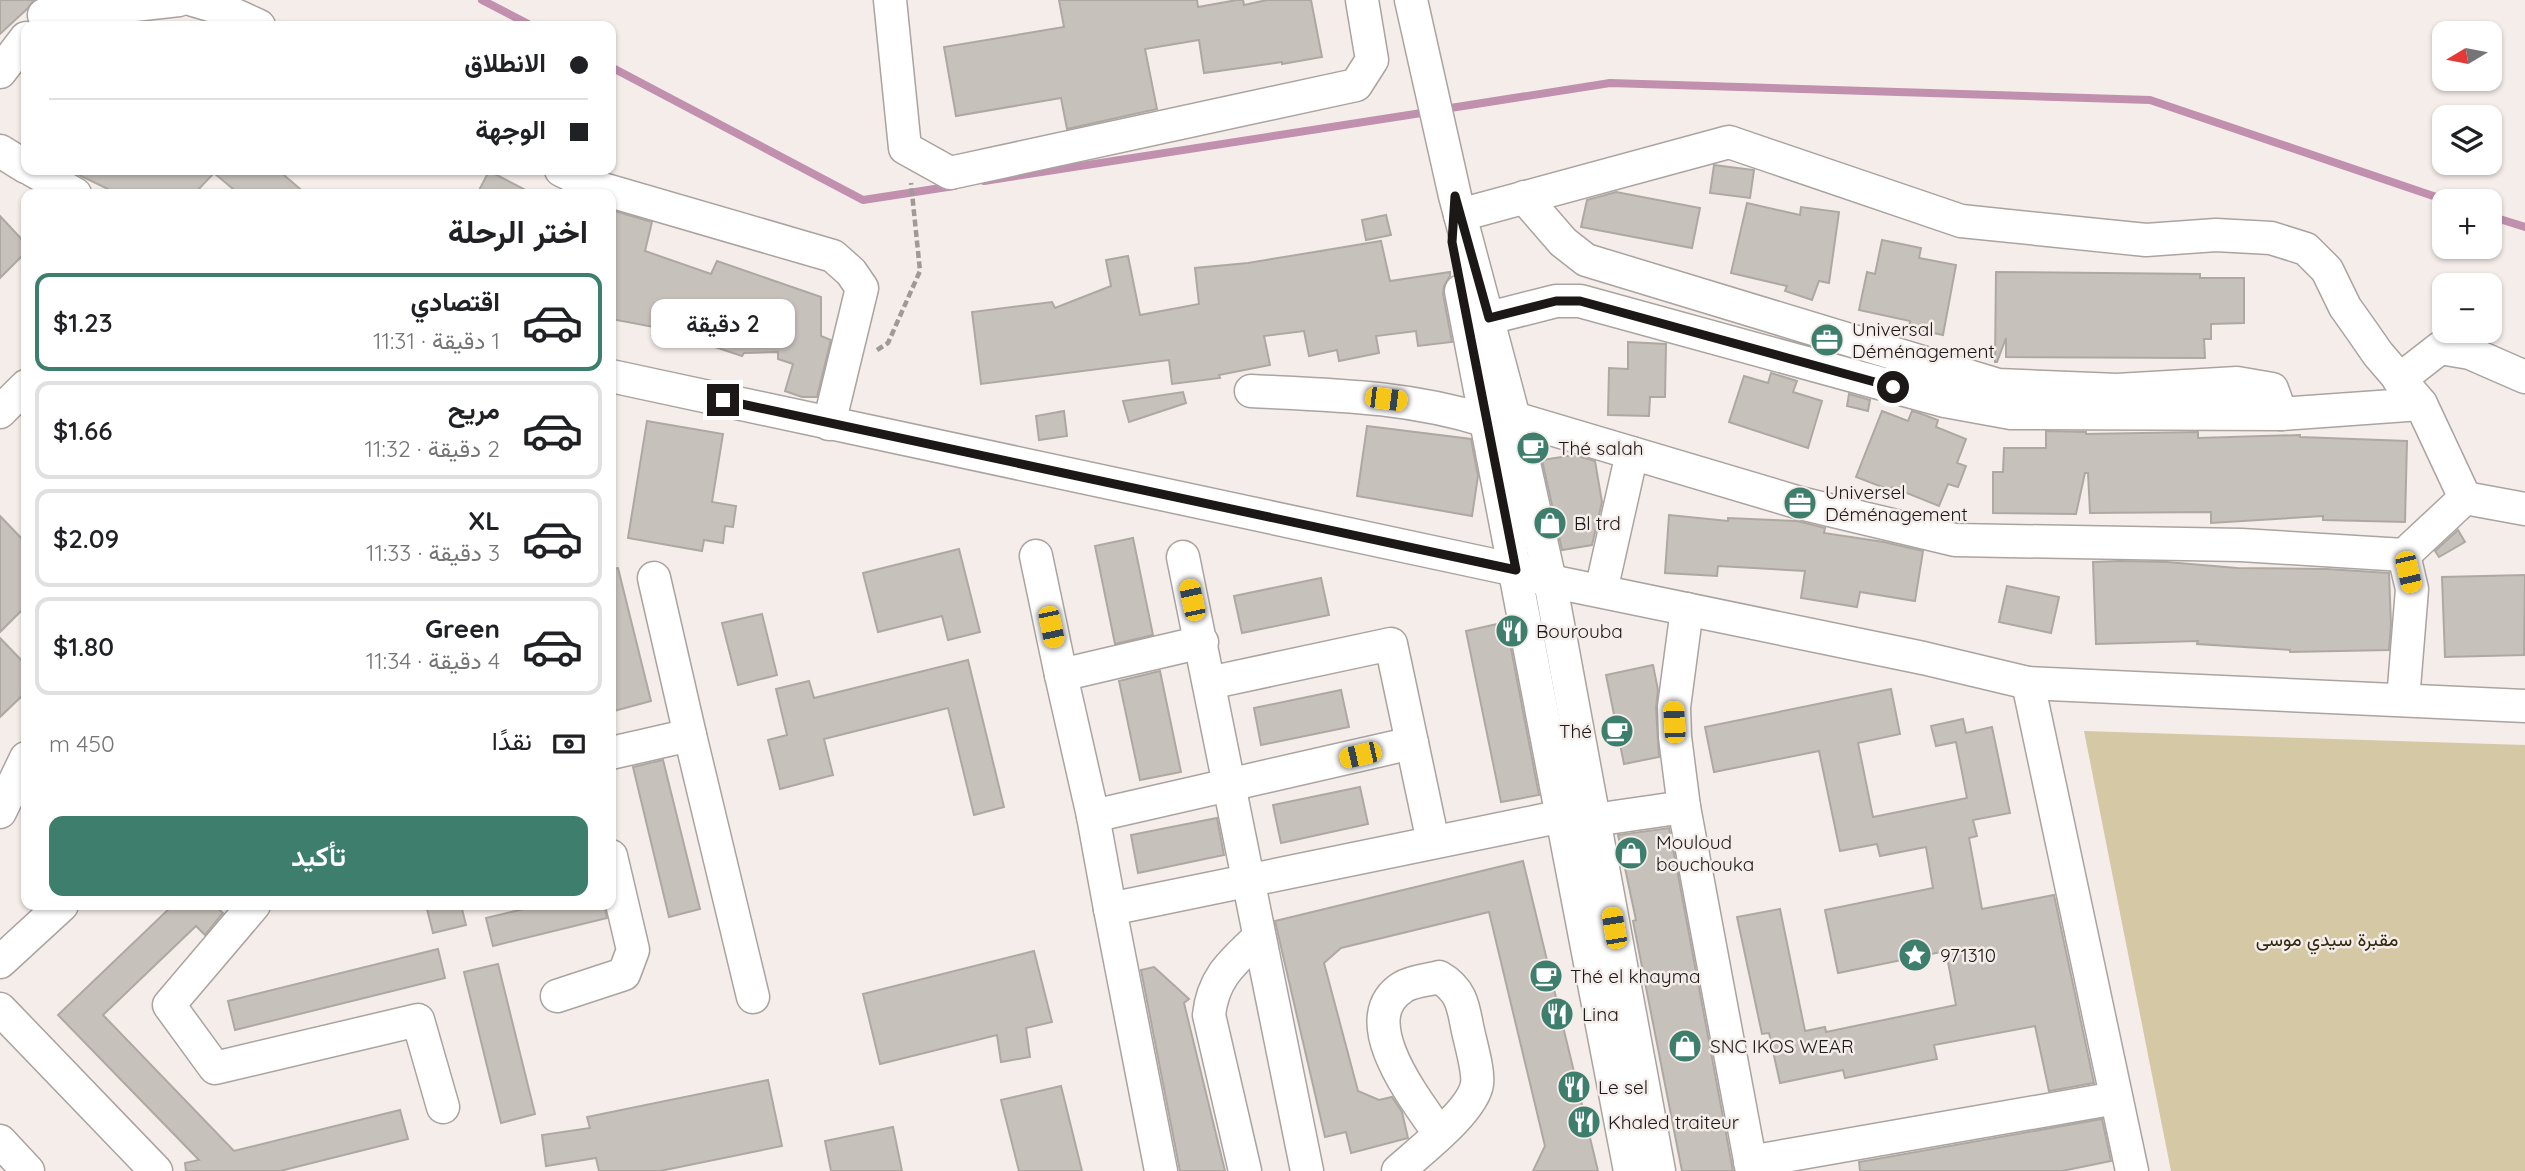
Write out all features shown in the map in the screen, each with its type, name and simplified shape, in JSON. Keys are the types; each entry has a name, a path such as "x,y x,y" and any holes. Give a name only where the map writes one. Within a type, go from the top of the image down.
{"street":[{"path":"38,20 179,0"},
{"path":"193,0 220,8 248,21"},
{"path":"891,0 905,148 950,173 1356,85 1372,60 1362,0"},
{"path":"1411,0 1458,206 1489,318 1516,570 1630,1171"},
{"path":"0,72 21,43"},
{"path":"1458,206 1524,197 1729,142 1961,220 2146,240 2216,235 2271,238 2306,248 2327,270 2345,307 2378,354 2421,404 2465,498"},
{"path":"0,151 21,164"},
{"path":"41,175 66,189"},
{"path":"570,175 593,189"},
{"path":"616,196 833,256 851,272 862,288 829,424"},
{"path":"1524,197 1563,242 1587,260 1997,385 2117,390 2237,383 2272,389 2281,414"},
{"path":"1458,206 1452,242 1501,420 1550,581 1659,1171"},
{"path":"1489,318 1556,301 1580,301 1945,401 2011,413 2281,414 2421,404"},
{"path":"2399,380 2440,348 2470,354 2525,377"},
{"path":"616,377 1516,570 1550,581 1923,658 2028,683 2525,706"},
{"path":"0,412 21,391"},
{"path":"1251,391 1401,400 1501,420 1632,453 1800,503 1955,540 2241,545 2404,555 2465,498"},
{"path":"1601,591 1632,453"},
{"path":"2465,498 2525,509"},
{"path":"2403,700 2412,589 2404,555"},
{"path":"1036,556 1093,816 1161,1171"},
{"path":"1183,557 1307,1171"},
{"path":"654,578 753,997"},
{"path":"1688,609 1674,707 1684,807 1751,1167 2116,1098"},
{"path":"1061,674 1202,642"},
{"path":"1209,683 1391,644 1433,842"},
{"path":"2028,683 2132,1171"},
{"path":"616,752 691,735"},
{"path":"1093,816 1412,743"},
{"path":"0,813 21,769"},
{"path":"1594,820 1684,807"},
{"path":"1110,908 1563,816"},
{"path":"557,996 624,974 633,950 616,877"},
{"path":"0,962 57,910"},
{"path":"250,910 169,1005 215,1068 418,1020 443,1107"},
{"path":"1245,1171 1209,1015 1211,995 1226,968 1259,937"},
{"path":"0,1009 156,1171"},
{"path":"1398,1171 1439,1133"},
{"path":"0,1141 28,1171"}],"path":[{"path":"841,373 888,343 920,271 914,209"}],"green space":[{"name":"مقبرة سيدي موسى","path":"2084,731 2525,745 2525,1171 2171,1171"}],"building":[{"path":"0,0 34,0 0,34"},
{"path":"1059,0 1197,0 1198,7 1237,0 1243,0 1244,5 1267,0 1311,0 1322,57 1204,73 1199,40 1145,49 1157,109 1067,129 1061,98 956,116 944,47 1064,27"},
{"path":"1714,165 1754,170 1750,198 1710,193"},
{"path":"79,175 212,175 199,189 108,189"},
{"path":"216,175 284,175 300,189 233,189"},
{"path":"487,175 497,175 523,189 480,189"},
{"path":"1616,192 1700,208 1692,248 1581,227 1587,200"},
{"path":"1747,203 1800,215 1801,207 1839,212 1829,283 1819,281 1812,300 1785,291 1787,286 1731,273"},
{"path":"616,211 652,222 645,251 711,274 717,261 821,297 821,336 831,340 817,397 802,397 785,391 793,364 778,359 778,352 744,353 742,356 700,342 700,334 652,335 654,327 616,320"},
{"path":"1386,215 1391,235 1366,240 1362,220"},
{"path":"0,216 21,239 21,257 0,278"},
{"path":"1882,240 1921,248 1919,258 1956,265 1943,335 1909,328 1910,321 1859,310 1867,272 1875,274"},
{"path":"1381,241 1390,281 1450,272 1443,294 1452,342 1418,346 1416,331 1376,336 1379,353 1339,361 1337,350 1309,356 1304,331 1264,336 1270,365 1219,375 1220,378 1172,384 1169,360 981,384 972,312 1052,302 1055,308 1111,286 1106,260 1128,256 1140,315 1199,304 1195,268 1248,263"},
{"path":"1996,272 2200,274 2200,278 2244,278 2244,323 2211,324 2211,339 2204,339 2205,358 2006,357 2006,338 1995,362"},
{"path":"1628,342 1666,344 1665,397 1650,397 1649,416 1608,415 1609,368 1628,369"},
{"path":"1771,373 1797,381 1793,392 1822,401 1808,448 1729,422 1744,376 1768,383"},
{"path":"1183,392 1186,403 1129,422 1123,401"},
{"path":"1849,394 1870,400 1868,411 1847,406"},
{"path":"1064,411 1067,436 1039,440 1036,416"},
{"path":"1882,411 1908,421 1912,411 1919,413 1938,420 1936,427 1966,439 1957,463 1966,466 1958,487 1948,484 1939,506 1892,487 1890,490 1856,477"},
{"path":"647,421 723,434 712,502 736,506 733,527 725,526 723,543 704,540 702,551 628,538"},
{"path":"1367,426 1471,439 1478,476 1472,516 1357,496"},
{"path":"2046,431 2086,434 2198,432 2198,438 2300,435 2407,441 2405,522 2323,520 2323,516 2211,523 2211,512 2090,513 2088,473 2085,473 2076,514 1993,513 1993,472 2003,472 2004,448 2046,448"},
{"path":"1574,455 1595,461 1602,502 1592,545 1562,550 1542,460"},
{"path":"1669,515 1728,521 1728,518 1797,521 1825,528 1824,533 1923,551 1915,601 1860,592 1857,607 1801,598 1805,571 1718,566 1717,576 1665,573"},
{"path":"0,516 21,538 21,611 0,632"},
{"path":"2458,530 2465,542 2439,557 2435,551"},
{"path":"1133,538 1153,635 1115,644 1095,546"},
{"path":"959,549 980,632 948,640 942,616 878,632 863,573"},
{"path":"2093,562 2389,573 2389,650 2290,652 2197,644 2198,641 2096,644"},
{"path":"616,568 651,701 616,710"},
{"path":"2525,575 2524,655 2445,657 2442,577"},
{"path":"1321,578 1329,615 1242,633 1234,596"},
{"path":"2007,586 2059,597 2051,633 1999,622"},
{"path":"762,614 777,675 738,685 722,623"},
{"path":"1506,622 1539,795 1501,802 1466,631"},
{"path":"0,638 21,660 21,697 0,717"},
{"path":"968,660 1004,807 974,815 948,708 824,739 833,775 780,789 768,740 787,735 776,689 809,681 814,698"},
{"path":"1653,665 1658,690 1656,708 1659,757 1624,764 1606,675"},
{"path":"1160,671 1181,772 1140,780 1119,681"},
{"path":"1891,689 1900,734 1858,743 1873,817 1967,798 1956,742 1936,746 1931,726 1963,719 1966,733 1992,727 2010,813 1973,820 1977,836 1969,838 1982,909 2054,895 2094,1083 2049,1091 2035,1026 1934,1045 1937,1059 1845,1078 1843,1070 1780,1083 1769,1033 1762,1034 1737,917 1780,909 1805,1031 1825,1027 1826,1032 1956,1005 1946,951 1838,973 1825,910 1933,888 1926,847 1880,856 1877,844 1840,851 1819,751 1714,772 1705,727"},
{"path":"1341,690 1349,727 1261,745 1254,708"},
{"path":"663,760 700,909 669,917 633,767"},
{"path":"1360,787 1368,824 1281,843 1273,805"},
{"path":"1217,818 1224,855 1138,873 1131,835"},
{"path":"1669,828 1733,1171 1682,1171 1633,921 1636,920 1618,835"},
{"path":"1523,861 1598,1171 1533,1171 1545,1146 1489,912 1341,948 1324,963 1358,1091 1379,1100 1392,1097 1402,1112 1408,1138 1351,1153 1346,1132 1325,1137 1275,921"},
{"path":"168,910 220,910 223,913 205,935 196,926 103,1015 234,1151 400,1110 408,1139 280,1171 186,1171 185,1163 199,1160 58,1015"},
{"path":"427,910 462,910 466,925 433,933"},
{"path":"520,910 605,910 607,918 493,946 486,918"},
{"path":"438,949 445,978 235,1030 228,1001"},
{"path":"1034,951 1052,1022 1026,1028 1030,1057 1001,1062 997,1035 880,1064 863,994"},
{"path":"498,964 535,1114 501,1123 464,972"},
{"path":"1154,967 1189,999 1184,1003 1225,1171 1180,1171 1141,970"},
{"path":"768,1080 782,1146 660,1171 599,1171 596,1158 546,1166 542,1135 590,1128 587,1117"},
{"path":"1061,1086 1082,1171 1019,1171 1001,1100"},
{"path":"2102,1119 2111,1161 2062,1171 1860,1171 1859,1162"},
{"path":"893,1127 902,1171 831,1171 825,1141"}],"waterway":[{"path":"482,0 522,21"},
{"path":"616,70 863,200 954,186"},
{"path":"1444,109 1610,83 2150,100 2432,196"},
{"path":"984,181 1428,112"},
{"path":"2502,220 2525,227"}],"place":[{"name":"Universal Déménagement","path":"1827,340"},
{"name":"Thé salah","path":"1533,448"},
{"name":"Universel Déménagement","path":"1800,503"},
{"name":"Bl trd","path":"1550,523"},
{"name":"Bourouba","path":"1512,631"},
{"name":"Thé","path":"1617,731"},
{"name":"Mouloud bouchouka","path":"1631,853"},
{"name":"971310","path":"1915,955"},
{"name":"Thé el khayma","path":"1546,976"},
{"name":"Lina","path":"1557,1014"},
{"name":"SNC IKOS WEAR","path":"1685,1046"},
{"name":"Le sel","path":"1574,1087"},
{"name":"Khaled traiteur","path":"1584,1122"}],"route":[{"path":"723,400 1516,570 1452,242 1455,196 1489,318 1556,301 1580,301 1893,387"}]}
